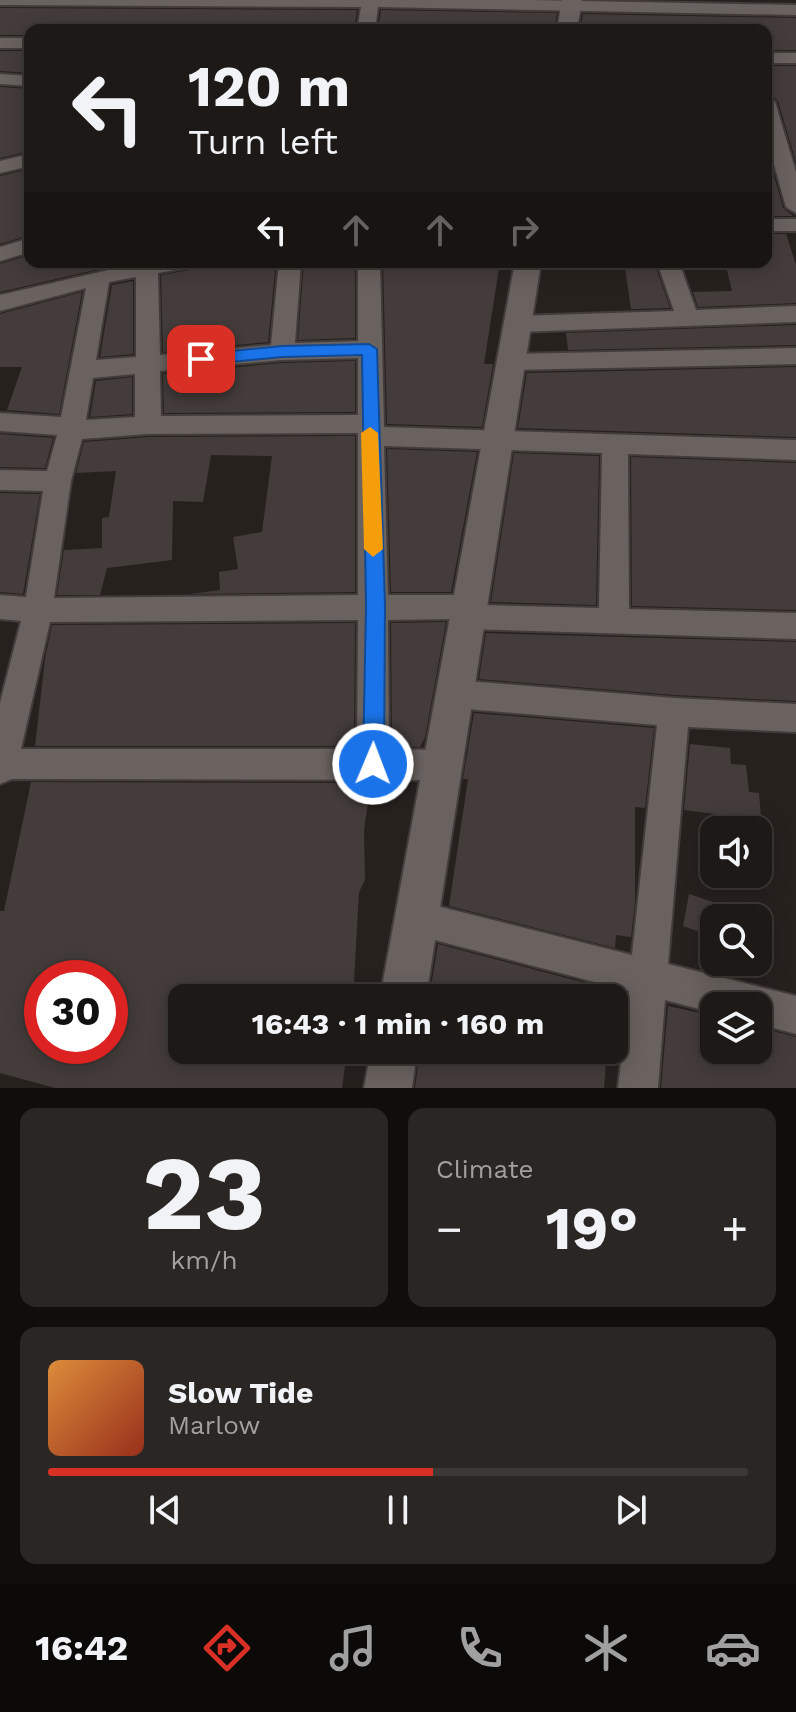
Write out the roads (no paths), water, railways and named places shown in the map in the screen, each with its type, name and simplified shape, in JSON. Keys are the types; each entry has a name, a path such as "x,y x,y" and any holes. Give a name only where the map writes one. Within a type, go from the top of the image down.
{"street":[{"path":"0,0 735,5 796,10"},
{"path":"367,24 371,1"},
{"path":"568,24 571,3"},
{"path":"0,43 24,43"},
{"path":"772,58 796,58"},
{"path":"0,79 24,81"},
{"path":"772,126 796,128"},
{"path":"772,132 796,207"},
{"path":"0,167 24,161"},
{"path":"772,225 796,225"},
{"path":"0,254 24,247"},
{"path":"0,303 147,268 148,425"},
{"path":"282,352 289,268"},
{"path":"369,268 375,606 373,764"},
{"path":"405,984 527,268"},
{"path":"670,268 688,319"},
{"path":"99,277 83,370 58,481 38,610 0,766 442,765"},
{"path":"517,324 796,314"},
{"path":"83,370 282,352 369,349"},
{"path":"511,362 796,356"},
{"path":"0,422 71,429 148,425 370,430 796,450"},
{"path":"614,620 615,443"},
{"path":"0,480 58,481"},
{"path":"0,607 38,610 375,606 614,620 796,626"},
{"path":"455,694 674,712 796,718"},
{"path":"638,1088 674,712"},
{"path":"417,919 796,1015"},
{"path":"388,1088 392,1064"}]}
